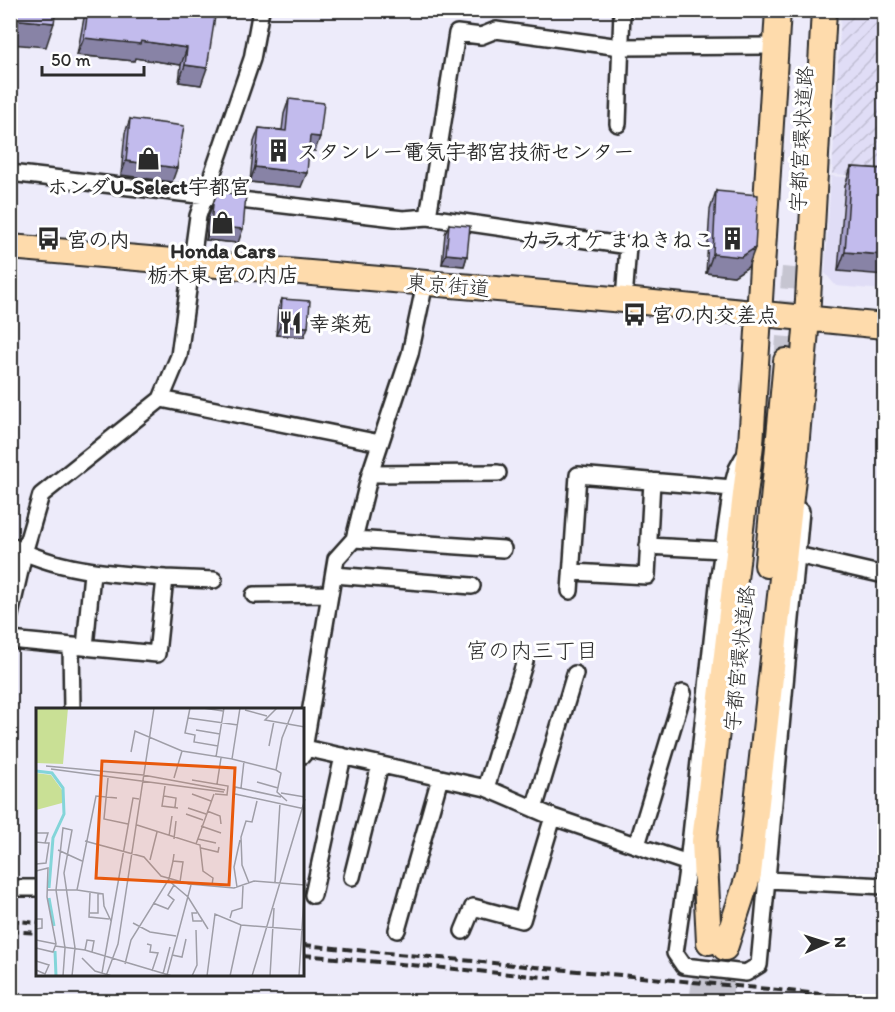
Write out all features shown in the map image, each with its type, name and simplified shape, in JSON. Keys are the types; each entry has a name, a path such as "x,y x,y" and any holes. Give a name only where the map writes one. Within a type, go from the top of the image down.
{"highway":[{"path":"716,953 704,840 751,444 778,10"},
{"name":"宇都宮環状道路","path":"792,10 786,268 809,10"},
{"path":"716,953 749,874 795,460 807,318 824,10"},
{"name":"東京街道","path":"10,247 624,300 885,326"},
{"name":"宇都宮環状道路","path":"716,953 767,568 779,358"}],"street":[{"path":"10,615 15,549 41,495 161,399 179,356 198,216 252,59 261,10"},
{"path":"618,124 622,10"},
{"path":"428,216 457,33 482,36 496,30 620,47 776,46"},
{"path":"10,173 403,219 428,216 628,246 624,300"},
{"path":"425,283 410,354 370,474 354,539 336,559 304,751 343,756 486,788 553,817 688,862"},
{"path":"161,399 380,443"},
{"path":"751,444 737,469 723,550 688,862 675,953 684,966 746,973 759,965 802,497 795,460"},
{"path":"370,474 498,473"},
{"path":"570,591 578,475 732,488"},
{"path":"572,572 646,576 652,481"},
{"path":"354,539 503,549"},
{"path":"648,546 723,550"},
{"path":"15,549 92,573 214,580"},
{"path":"797,555 885,575"},
{"path":"72,708 78,646 92,573"},
{"path":"334,575 472,586"},
{"path":"10,640 157,654 165,578"},
{"path":"254,595 330,594"},
{"path":"486,788 525,661"},
{"path":"534,809 575,674"},
{"path":"637,845 683,693"},
{"path":"313,895 343,756"},
{"path":"352,877 380,765"},
{"path":"397,930 440,778"},
{"path":"463,931 473,907 522,920 553,817"},
{"path":"768,880 885,886"},
{"path":"10,888 36,888"}],"shaded area":[{"path":"841,11 884,11 884,177 832,174"},
{"path":"831,176 884,180 884,290 836,286 825,273"}],"building":[{"path":"10,10 56,10 54,23 10,19"},
{"path":"88,10 216,10 207,68 185,65 187,48 141,41 140,44 84,38"},
{"name":"スタンレー電気宇都宮技術センター","path":"289,99 324,103 320,137 310,136 307,173 255,167 259,128 286,131"},
{"name":"ホンダU-Select宇都宮","path":"130,119 184,126 177,168 126,161"},
{"path":"851,167 885,169 885,255 845,252"},
{"name":"カラオケ まねきねこ","path":"716,191 758,195 755,248 741,257 713,254"},
{"path":"217,192 246,195 243,229 211,226 213,204"},
{"path":"449,224 470,226 467,256 446,254"},
{"path":"282,299 310,301 308,327 280,326"}],"tunnel":[{"path":"786,361 794,268"},
{"path":"701,1002 707,960"},
{"path":"720,1002 724,961"}],"railway":[{"path":"10,920 36,923"},
{"path":"10,931 36,933"},
{"path":"304,945 884,1000"},
{"path":"304,955 553,978"}],"place":[{"name":"スタンレー電気宇都宮技術センター","path":"279,151"},
{"name":"ホンダU-Select宇都宮","path":"149,158"},
{"name":"Honda Cars 栃木東 宮の内店","path":"223,222"},
{"name":"宮の内","path":"49,239"},
{"name":"カラオケ まねきねこ","path":"732,239"},
{"name":"宮の内交差点","path":"634,314"},
{"name":"幸楽苑","path":"291,323"}],"district":[{"name":"宮の内三丁目","path":"532,650"}]}
